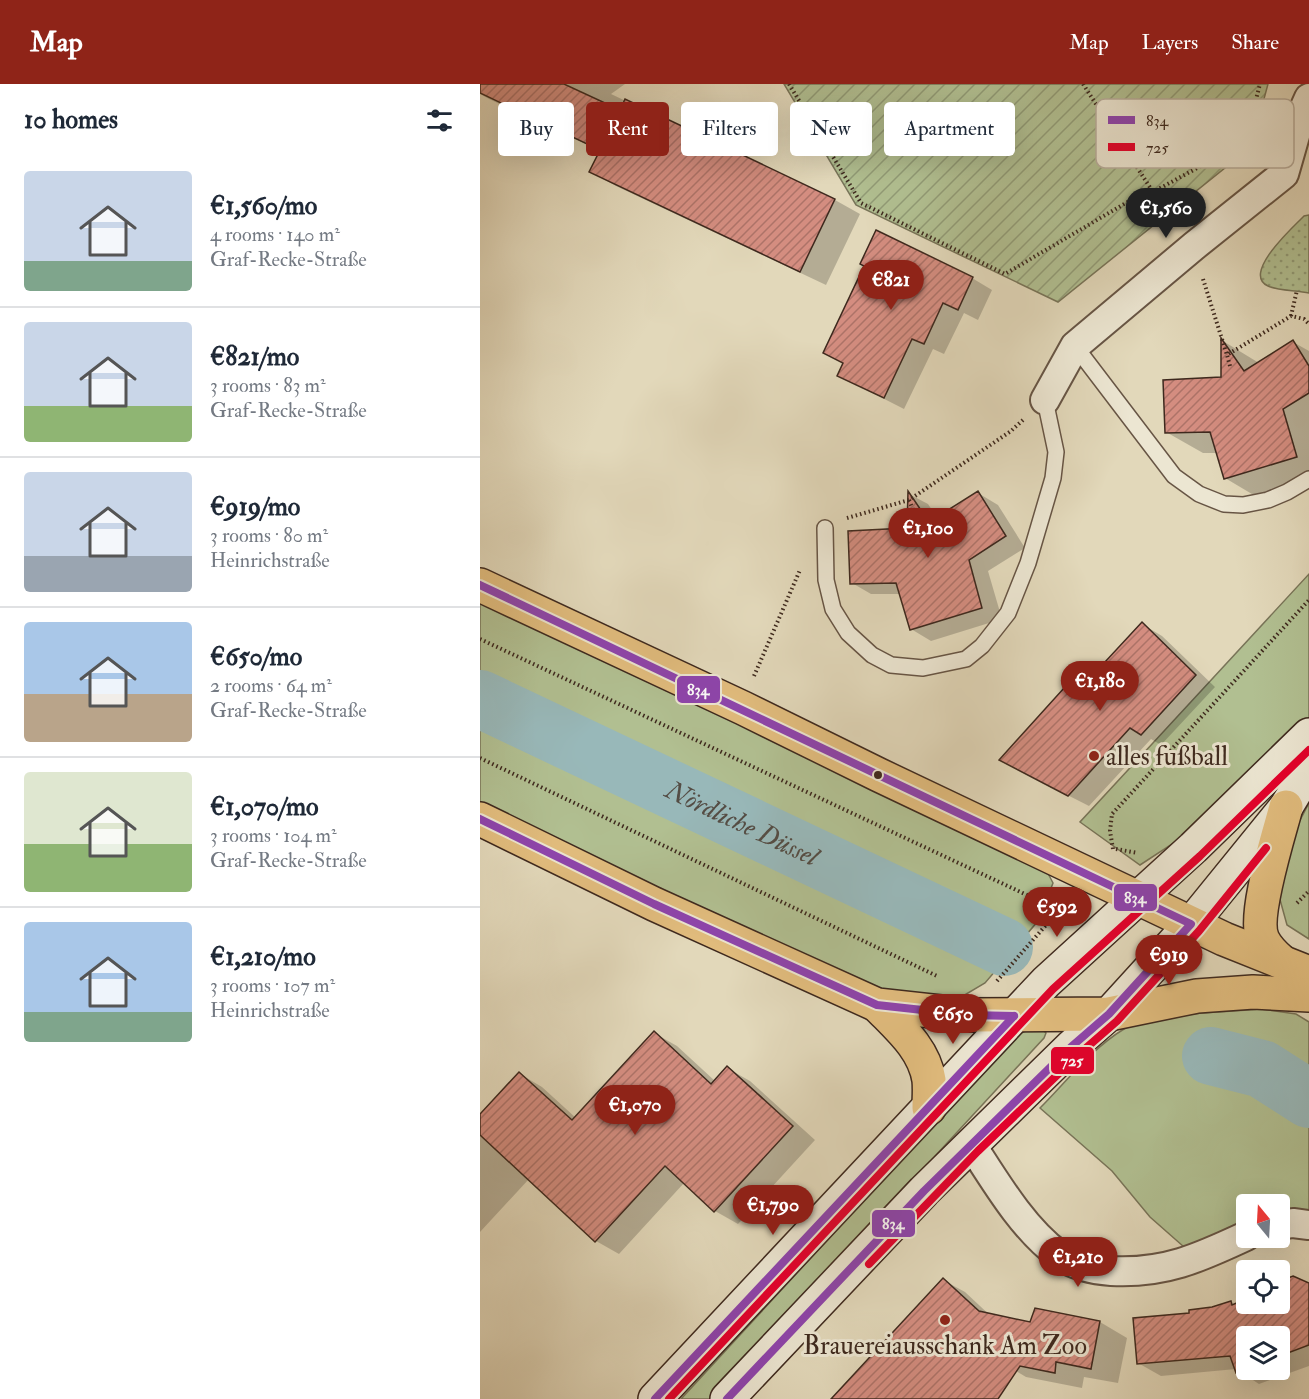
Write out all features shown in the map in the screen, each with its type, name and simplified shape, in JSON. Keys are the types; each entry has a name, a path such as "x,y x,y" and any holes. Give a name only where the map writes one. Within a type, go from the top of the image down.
{"main road":[{"path":"480,585 743,708 1191,924 1295,967"},
{"path":"1286,807 1262,906 1260,925 1262,939 1295,967"},
{"path":"480,819 654,904 877,1005 968,1015 1109,1014 1197,996 1253,992 1309,995"},
{"path":"877,1005 917,1049 925,1064 929,1082 928,1108"}],"street":[{"path":"1294,146 1306,113"},
{"path":"1045,400 1075,346 1284,174 1286,168"},
{"path":"655,1399 1046,982 1138,899 1309,735"},
{"path":"731,1398 971,1144 1071,1047 1109,1014 1191,924 1286,807 1309,769"},
{"path":"971,1144 1003,1193 1035,1233 1059,1255 1074,1263 1097,1270 1129,1272 1160,1270 1236,1240"},
{"path":"1290,1223 1309,1225"}],"lane":[{"path":"1075,346 1174,476 1199,494 1224,504 1243,505 1268,500 1287,492 1309,478"},
{"path":"825,528 826,579 833,609 848,633 872,655 891,665 923,668 966,659 982,646 1008,613 1028,562 1053,478 1056,452 1045,400"}],"path":[{"path":"789,84 861,203 1005,274 1136,197 1154,192 1198,168"},
{"path":"1083,84 1096,104"},
{"path":"1256,99 1260,84"},
{"path":"1138,168 1154,192"},
{"path":"1194,246 1230,366"},
{"path":"1291,316 1297,290"},
{"path":"1227,356 1291,316 1304,319 1309,324"},
{"path":"743,708 760,660 811,545 825,528 845,518 909,500 1011,431 1045,400"},
{"path":"909,500 916,517"},
{"path":"996,982 1113,849 1110,831 1112,814 1309,600"},
{"path":"480,639 1059,910"},
{"path":"480,758 945,980"}],"green space":[{"path":"784,84 1268,84 1264,99 1096,99 1096,168 1225,168 1058,302 856,205 827,156 872,156 872,102 795,102"},
{"path":"1309,215 1309,293 1268,286 1261,280 1261,271 1265,261 1290,229 1304,216"},
{"path":"1309,574 1309,939 1287,925 1279,896 1297,826 1308,805 1255,766 1183,837 1140,865 1080,822"},
{"path":"480,593 1041,860 1053,883 1038,921 985,983 963,996 883,993 480,804"},
{"path":"1261,1009 1296,1014 1309,1022 1309,1214 1290,1214 1290,1194 1236,1194 1236,1230 1184,1247 1150,1217 1112,1171 1040,1108 1090,1056 1124,1029 1171,1016"},
{"path":"1043,1030 1046,1033 1044,1038 711,1399 681,1399 1016,1035 1026,1031"}],"building":[{"path":"480,84 564,84 603,102 586,102 586,143 574,138 574,102 499,102 480,93"},
{"path":"669,120 681,126 681,156 745,156 835,199 800,272 589,172 597,156 669,156"},
{"path":"876,230 973,277 958,310 943,303 924,344 912,339 884,398 837,376 843,363 823,353 864,266 860,264"},
{"path":"1221,338 1244,371 1293,340 1309,366 1309,393 1283,409 1297,457 1224,479 1210,432 1165,433 1163,380 1221,377"},
{"path":"908,491 929,522 978,491 1006,536 969,560 982,608 910,630 896,583 850,584 848,531 907,528"},
{"path":"1142,622 1196,675 1141,735 1130,728 1068,796 999,760 1083,667 1092,676"},
{"path":"654,1031 711,1084 727,1066 793,1126 714,1212 665,1166 595,1242 480,1135 480,1114 519,1072 572,1120"},
{"path":"1293,1276 1309,1283 1309,1345 1290,1352 1290,1326 1236,1326 1236,1373 1230,1356 1137,1364 1133,1318 1189,1313 1189,1310 1212,1307 1231,1301 1232,1305 1236,1303 1236,1314 1290,1314 1290,1277"},
{"path":"943,1278 979,1311 1030,1322 1035,1308 1100,1321 1091,1369 1056,1362 1055,1373 1020,1366 998,1399 831,1399"}],"waterway":[{"name":"Nördliche Düssel","path":"480,699 1004,947"},
{"name":"Nördliche Düssel","path":"1211,1056 1262,1069 1309,1099"}],"transit line":[{"name":"834","path":"480,585 1191,924 1109,1014 1071,1047 924,1191 727,1399"},
{"name":"725","path":"669,1399 1053,989 1200,856 1309,750"},
{"name":"834","path":"480,819 654,904 877,1005 968,1015 1014,1016"},
{"name":"725","path":"869,1264 978,1151 1078,1055 1117,1021 1199,931 1266,848"},
{"name":"834","path":"655,1399 1014,1016"}],"place":[{"name":"alles fußball","path":"1094,756"},
{"name":"Brauereiausschank Am Zoo","path":"945,1320"}]}
